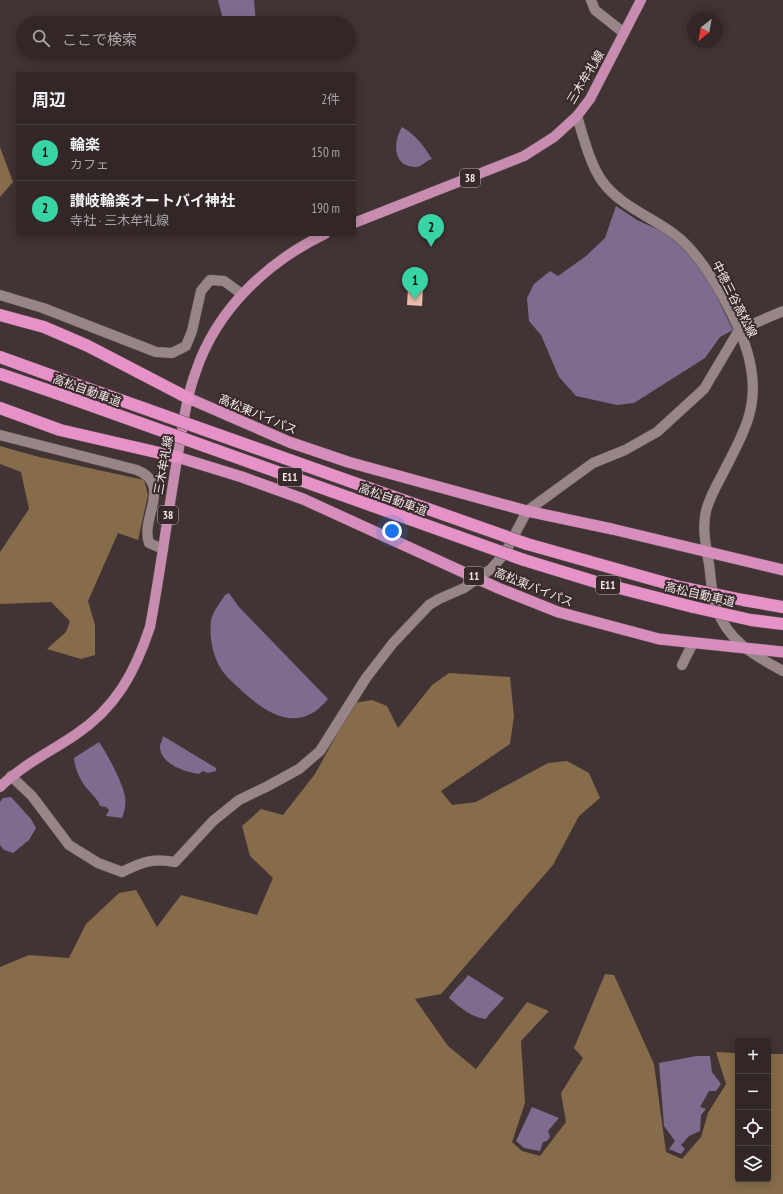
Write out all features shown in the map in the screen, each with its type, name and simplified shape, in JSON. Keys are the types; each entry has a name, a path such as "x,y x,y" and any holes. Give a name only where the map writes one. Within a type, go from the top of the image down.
{"highway":[{"path":"0,315 44,327 88,346 188,398"},
{"name":"高松自動車道","path":"0,357 527,544 676,586 783,607"},
{"name":"高松自動車道","path":"0,374 524,560 596,582 693,607 751,620 783,624"},
{"name":"高松東バイパス","path":"188,398 289,442 348,462 526,511 612,529 783,570"},
{"path":"0,408 60,430 177,457"},
{"name":"高松東バイパス","path":"177,457 242,477 303,499 477,578 558,612 659,639 783,652"}],"main road":[{"name":"三木牟礼線","path":"356,222 524,156 554,137 577,116 590,99 641,0"},
{"name":"三木牟礼線","path":"0,787 11,776 97,719 113,702 126,684 144,645 150,627 177,457 188,398 196,370 211,338 227,312 242,294 262,275 292,251 321,236"}],"street":[{"path":"591,0 595,10 624,33"},
{"name":"中徳三谷高松線","path":"577,116 588,151 601,180 615,196 687,244 705,266 739,330 751,366 754,389 752,411 743,434 712,494 706,511 705,533 707,553 715,605 724,628 744,648 783,671"},
{"path":"0,295 43,308 156,352 172,353 186,346 192,331 201,291 210,280 224,281 242,294"},
{"path":"11,776 32,796 70,845 98,864 122,872 144,862 160,860 175,862 213,821 239,800 299,769 320,751 366,678 393,643 429,605 464,588 491,569 505,553 526,511 593,463 626,450 658,432 704,390 739,330 783,311"},
{"path":"0,435 147,474 155,490 146,534 149,543 163,549"},
{"path":"682,665 693,643"}],"shaded area":[{"path":"218,0 254,0 255,16 222,16"},
{"path":"402,127 419,141 432,159 416,167 408,166 402,163 397,153 396,146"},
{"path":"0,147 13,182 0,197"},
{"path":"616,206 637,220 659,230 681,245 703,268 733,330 720,337 705,358 634,403 617,405 576,396 559,377 541,335 529,321 527,298 534,284 550,271 558,276 586,256 605,238"},
{"path":"0,446 39,457 144,480 148,495 138,540 118,533 88,601 95,625 95,655 81,659 47,649 66,632 70,621 51,602 0,604 0,552 29,509 21,472 0,464"},
{"path":"229,593 239,607 328,699 317,710 306,716 295,718 284,717 273,713 252,700 223,672 218,664 211,640 211,619 214,611 225,595"},
{"path":"449,673 510,677 514,716 510,744 441,791 452,805 476,802 548,763 567,761 589,773 600,798 579,816 553,865 441,994 415,999 448,1046 476,1069 527,1002 549,1011 521,1041 525,1103 512,1142 522,1151 540,1156 566,1122 561,1093 583,1058 574,1048 605,974 614,975 654,1064 666,1152 682,1159 701,1137 708,1113 726,1084 716,1052 735,1053 735,1182 771,1182 771,1054 783,1054 783,1194 0,1194 0,967 29,955 69,958 86,924 119,893 136,890 157,927 181,895 257,915 273,878 250,856 242,826 261,809 283,815 315,774 354,703 372,700 387,706 398,728 432,685"},
{"path":"163,736 216,768 216,771 208,773 203,771 199,774 174,766 168,762 161,752 160,745"},
{"path":"99,742 114,768 125,796 125,810 122,818 106,816 109,810 106,807 100,806 77,772 74,758"},
{"path":"11,797 31,819 36,828 29,840 13,853 4,850 0,845 0,802 3,798"},
{"path":"468,975 504,998 486,1019 470,1014 449,998"},
{"path":"696,1056 710,1056 712,1072 721,1084 716,1091 709,1091 700,1107 706,1109 701,1115 700,1131 689,1136 681,1145 685,1149 681,1154 669,1149 675,1141 664,1126 659,1063"},
{"path":"532,1107 559,1118 548,1131 550,1137 547,1141 543,1142 540,1151 524,1148 516,1141"}],"building":[{"path":"408,286 423,287 422,306 407,305"}],"place":[{"name":"讃岐輪楽オートバイ神社","path":"431,247"},
{"name":"輪楽","path":"415,300"}]}
